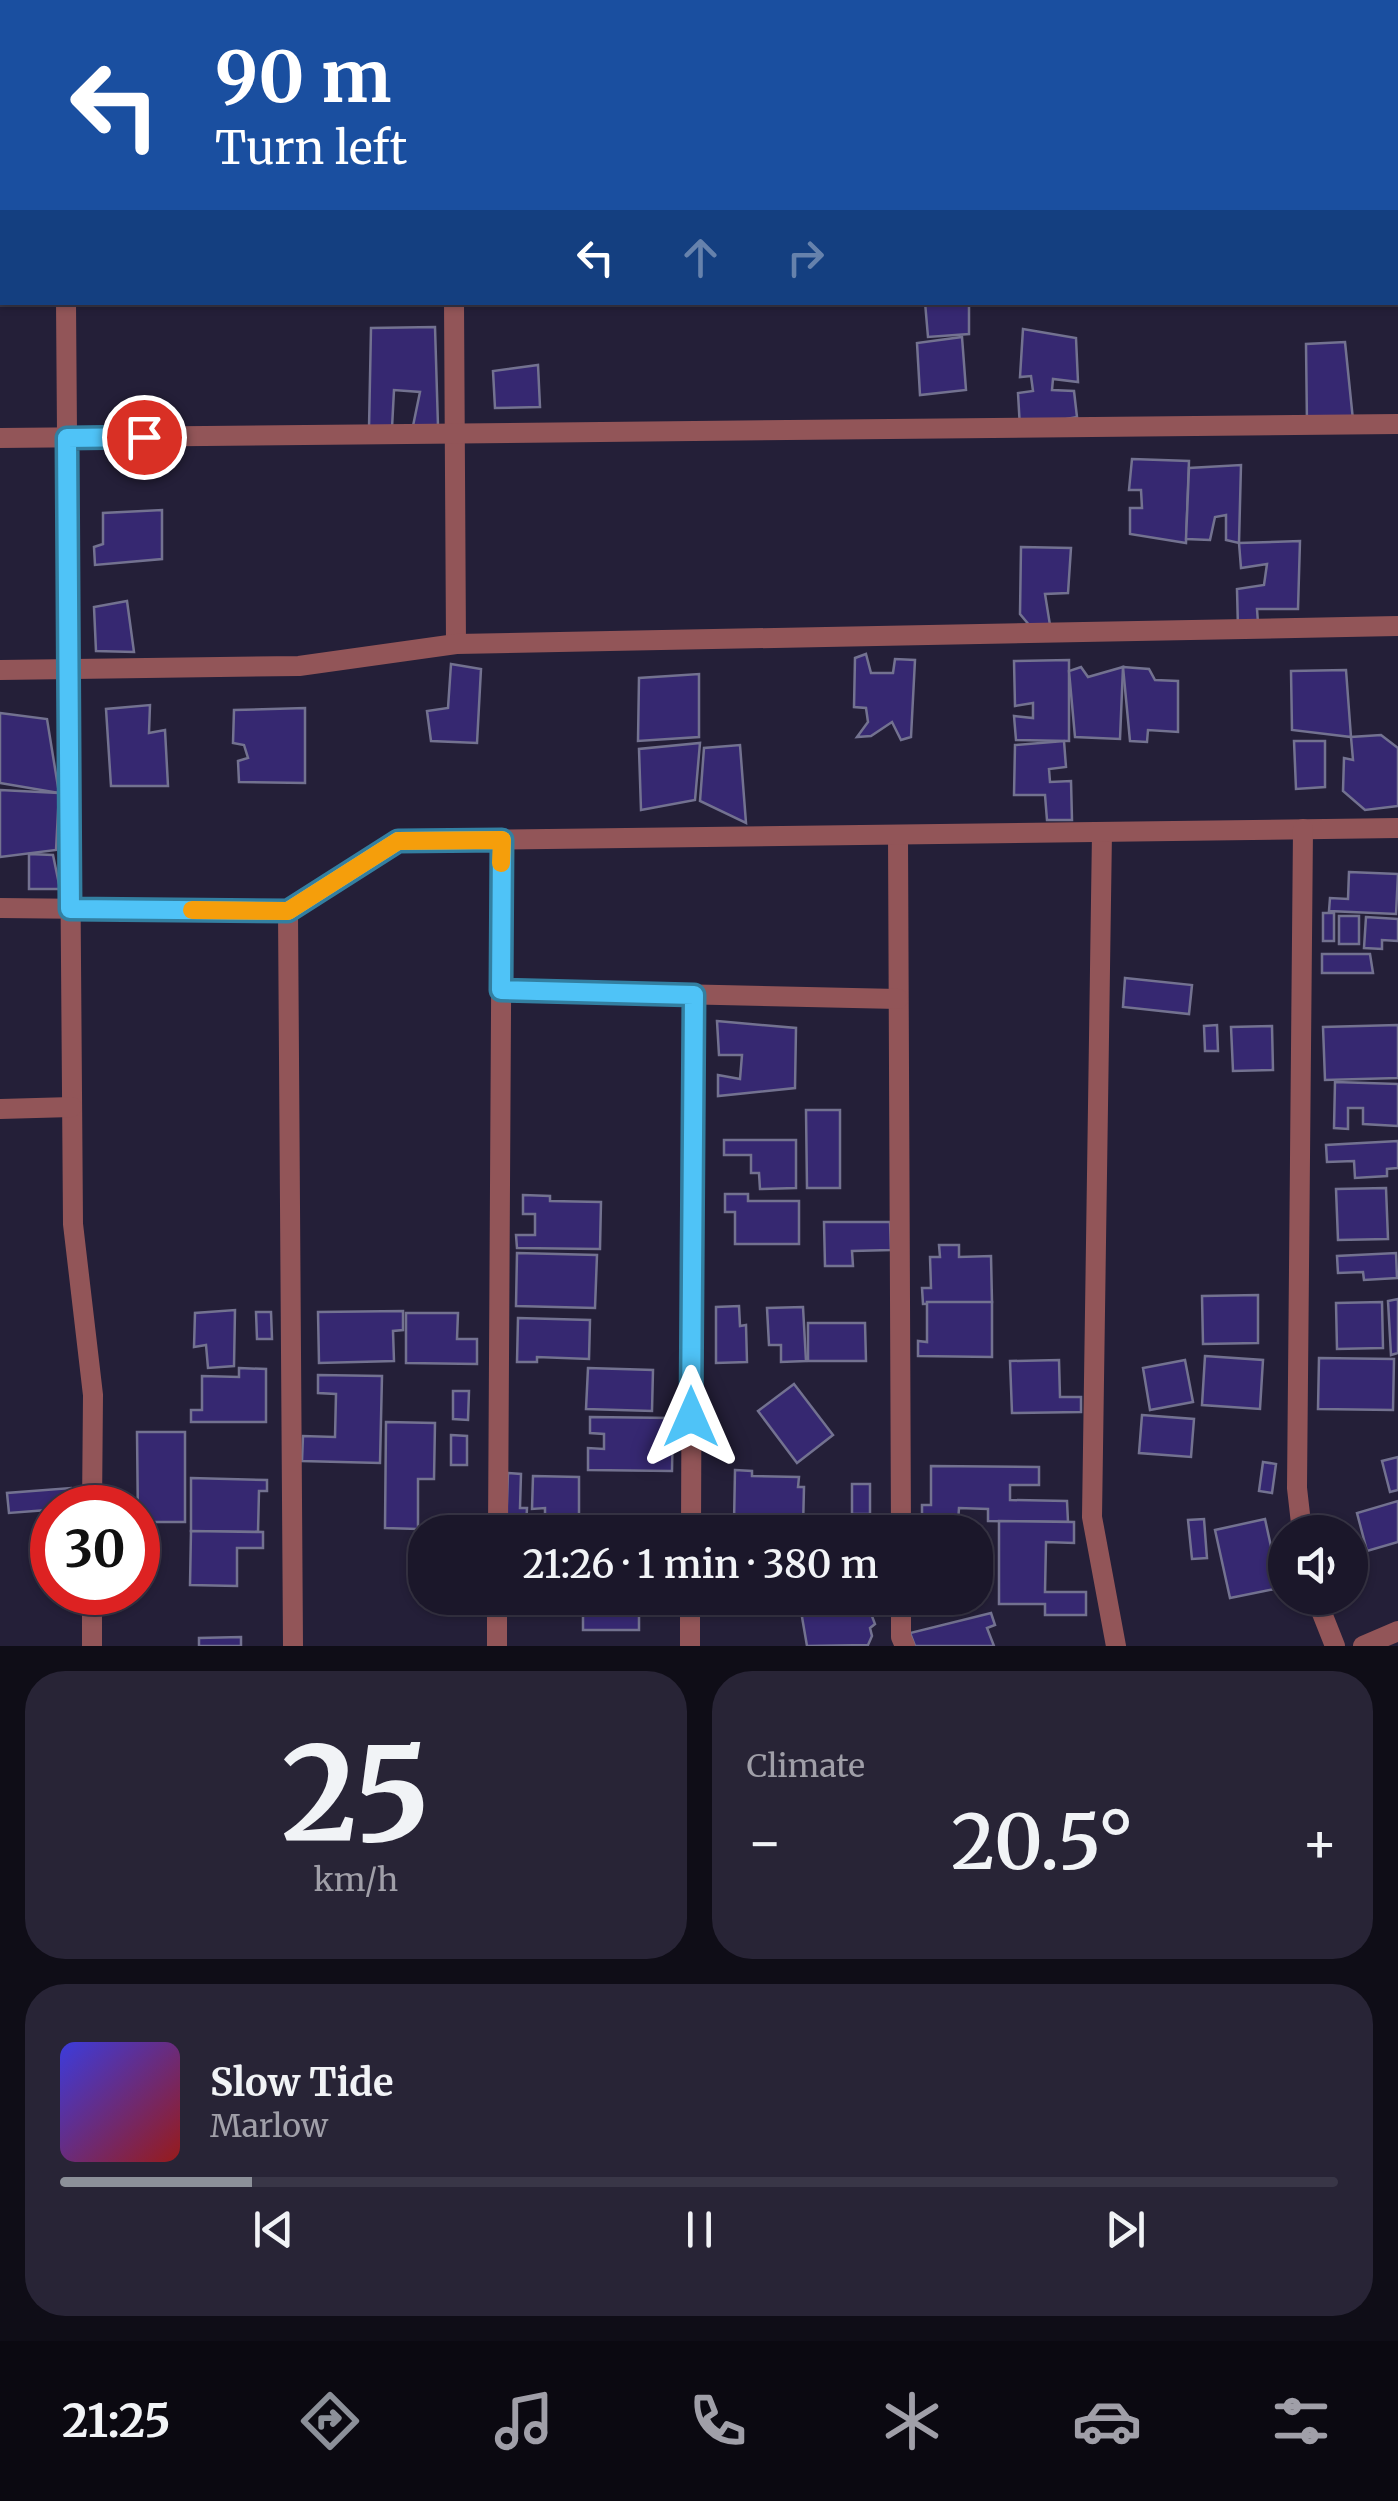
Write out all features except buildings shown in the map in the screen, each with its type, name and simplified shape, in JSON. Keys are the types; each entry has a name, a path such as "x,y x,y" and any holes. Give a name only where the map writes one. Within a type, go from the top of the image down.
{"street":[{"path":"66,305 73,1224 92,1395 92,1485"},
{"path":"454,305 456,644"},
{"path":"0,438 1398,424"},
{"path":"0,670 299,666 456,644 1398,626"},
{"path":"0,908 288,911 398,841 1398,828"},
{"path":"1300,1515 1297,1488 1303,829"},
{"path":"1102,832 1092,1517 1116,1646"},
{"path":"898,835 901,1515"},
{"path":"498,1515 502,840"},
{"path":"288,911 292,1646"},
{"path":"501,990 898,1000"},
{"path":"691,1515 694,995"},
{"path":"0,1109 72,1107"},
{"path":"92,1615 92,1646"},
{"path":"497,1615 497,1646"},
{"path":"690,1615 690,1646"},
{"path":"901,1615 905,1646"},
{"path":"1323,1615 1335,1646"},
{"path":"1363,1646 1398,1631"}],"slow traffic":[{"path":"192,910 288,911 398,841 502,840 501,863"}],"route":[{"path":"144,437 67,438 70,909 288,911 398,841 502,840 501,990 694,995 691,1417"}]}
